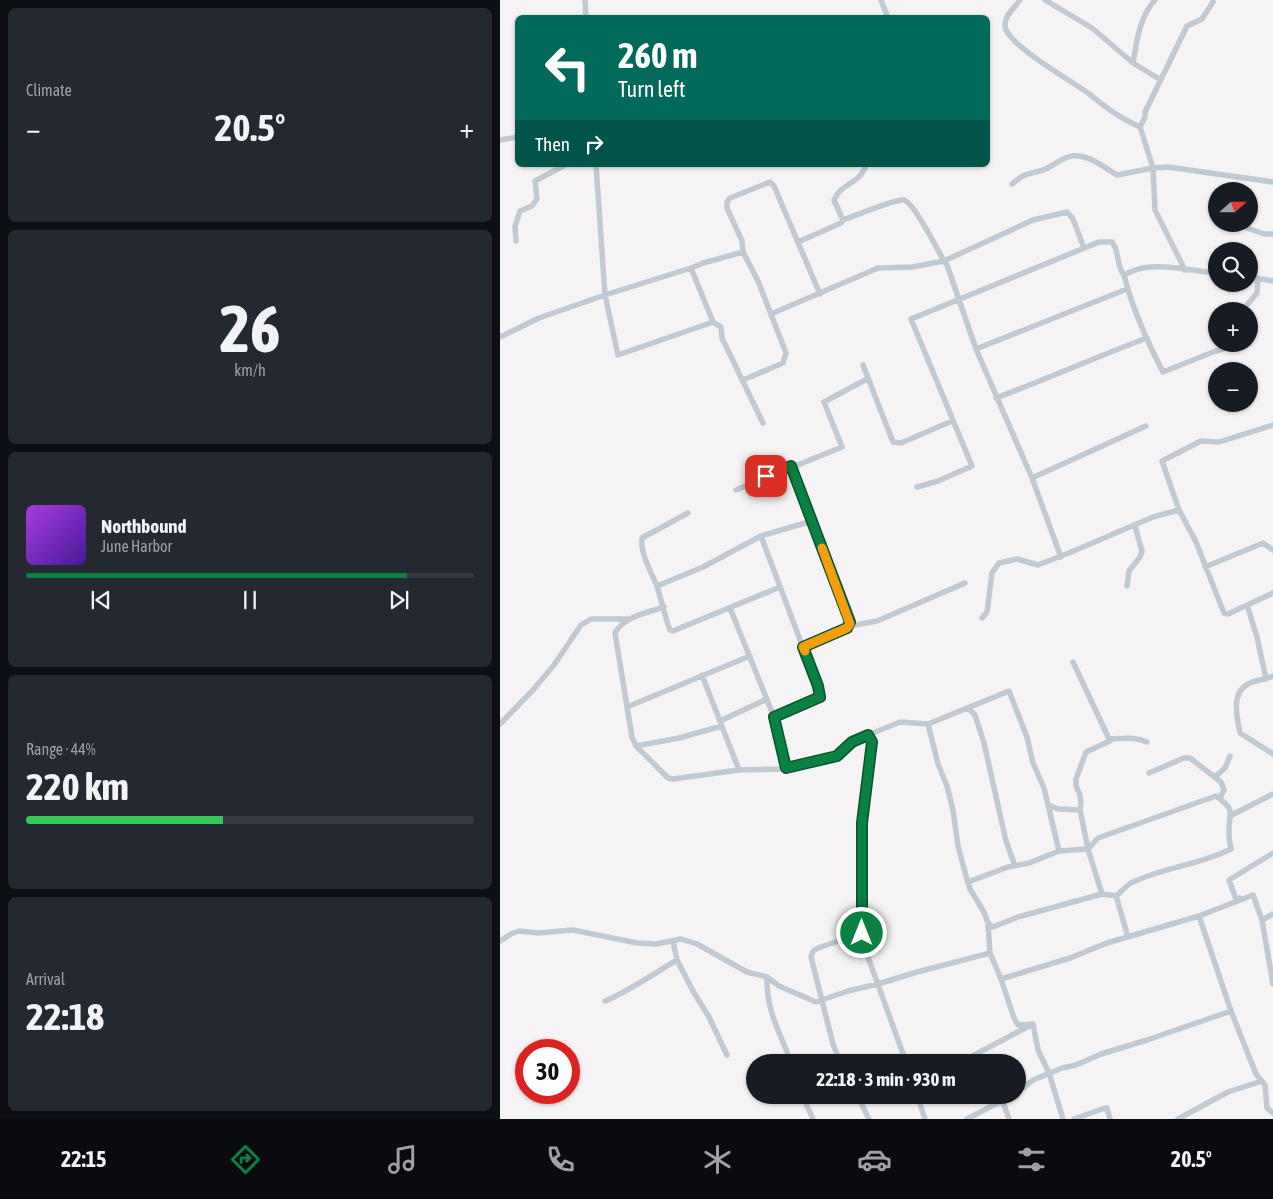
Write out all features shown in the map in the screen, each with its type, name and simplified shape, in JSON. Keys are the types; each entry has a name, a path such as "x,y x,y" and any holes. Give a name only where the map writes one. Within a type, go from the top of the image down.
{"street":[{"path":"585,0 586,15"},
{"path":"881,0 887,15"},
{"path":"1020,0 1007,18 1005,26 1016,42 1035,58 1087,92 1117,116 1140,127"},
{"path":"1045,0 1092,28 1133,63 1162,80"},
{"path":"1133,63 1138,32 1144,17 1156,0"},
{"path":"1185,270 1156,210 1153,168 1140,127 1145,117 1145,112 1187,26 1202,19 1213,2"},
{"path":"500,140 515,138"},
{"path":"1012,184 1021,176 1045,169 1070,156 1090,158 1117,175 1168,167 1273,182"},
{"path":"516,241 514,226 520,211 532,206 537,199 535,181 541,176 561,167"},
{"path":"596,167 605,295 618,355 713,322"},
{"path":"843,220 834,200 839,191 860,176 865,167"},
{"path":"743,380 783,364 786,353 758,281 742,252 742,241 727,208 727,202 730,198 770,182 774,186 820,294"},
{"path":"798,242 841,223 843,220 893,202 907,201 948,265 976,349 1032,478 1061,557"},
{"path":"771,314 878,268 912,267 944,261 1033,220 1067,212 1073,219 1084,248"},
{"path":"1258,232 1273,234"},
{"path":"917,487 938,481 972,466 911,319 958,298 1098,242 1112,242 1147,338 1163,372 1212,352"},
{"path":"500,337 539,318 703,263 742,252"},
{"path":"691,268 713,322 721,327 722,338 762,423"},
{"path":"1124,275 1142,268 1208,272"},
{"path":"1258,278 1273,280"},
{"path":"976,349 1128,289"},
{"path":"1250,302 1257,292"},
{"path":"996,398 1036,383 1087,360 1147,338"},
{"path":"862,365 893,442 901,443 952,421"},
{"path":"736,490 791,466 842,447 824,402 867,379"},
{"path":"1032,478 1146,426"},
{"path":"1273,426 1219,442 1201,441 1162,461 1179,510 1196,542 1224,613 1228,614 1273,593"},
{"path":"791,466 850,622 849,626"},
{"path":"982,618 987,612 992,573 999,562 1017,559 1038,565 1153,517 1179,510"},
{"path":"688,513 642,538 641,544 658,586 670,630 673,631 780,586"},
{"path":"658,586 703,567 761,536 812,521"},
{"path":"1127,586 1129,571 1140,557 1142,551 1135,526"},
{"path":"761,536 818,686 820,697 774,717"},
{"path":"1205,566 1263,543 1273,550"},
{"path":"803,647 849,626 877,621 965,583"},
{"path":"1247,605 1257,637 1266,679"},
{"path":"664,607 627,619 619,624 615,633 632,737 636,746 668,778 673,779 738,770 786,768 837,756 852,742 900,722 928,724 1009,691 1027,737 1033,763 1044,788 1060,851"},
{"path":"730,608 774,717 786,768"},
{"path":"500,724 554,665 581,625 591,619 627,619"},
{"path":"627,707 750,656"},
{"path":"1073,662 1110,740"},
{"path":"702,675 738,770"},
{"path":"1273,676 1249,683 1240,692 1236,702 1240,733 1273,754"},
{"path":"636,746 679,738 721,724 767,699"},
{"path":"968,708 975,715 984,743 1006,841 1015,866"},
{"path":"928,724 938,764 947,786 953,810 958,846 968,882 988,924 990,953 1018,1025 1033,1024"},
{"path":"868,735 872,742 862,823 862,933 864,946 903,1054"},
{"path":"1102,894 1088,849 1076,779 1086,752 1110,740 1132,737 1147,742"},
{"path":"1215,777 1225,768 1230,756"},
{"path":"1149,772 1184,758 1190,758 1221,782 1224,790 1220,798"},
{"path":"1232,815 1273,794"},
{"path":"968,882 1060,851 1088,849 1098,838 1216,796 1227,804 1232,815 1229,834 1231,849 1221,854 1177,866 1130,884 1116,896 1102,894 1018,917 993,926 988,924"},
{"path":"1048,805 1080,810"},
{"path":"1253,895 1236,899 1229,880 1273,853"},
{"path":"1001,979 1070,958 1107,943 1199,916 1253,895"},
{"path":"1253,895 1262,920 1272,982"},
{"path":"1116,896 1128,937"},
{"path":"1262,920 1273,914"},
{"path":"1199,916 1231,1011 1256,1074 1265,1085 1267,1108 1273,1113"},
{"path":"500,941 519,931 538,933 573,930 637,943 656,944 681,939 697,944 746,972 767,977 779,986 816,1002 848,991 990,953"},
{"path":"837,1054 811,957 812,951 862,933"},
{"path":"673,941 677,960 709,1017 727,1055"},
{"path":"1272,982 1270,960 1271,951 1273,951"},
{"path":"605,1001 635,986 677,960"},
{"path":"767,977 766,995 774,1024 787,1054"},
{"path":"1026,1086 1033,1080 1062,1068 1076,1065 1101,1054 1231,1011"},
{"path":"976,1054 1033,1024"},
{"path":"1033,1024 1038,1050 1049,1073 1062,1119"},
{"path":"1178,1119 1228,1092 1262,1081"},
{"path":"806,1104 813,1119"},
{"path":"862,1104 869,1119"},
{"path":"920,1104 925,1119"},
{"path":"968,1119 999,1104"},
{"path":"1004,1104 1009,1119"},
{"path":"1074,1119 1107,1108 1110,1119"}],"slow traffic":[{"path":"805,651 803,647 847,628 850,624 822,548"}],"route":[{"path":"766,476 791,466 850,622 847,628 803,647 818,686 820,697 774,717 786,768 837,756 852,742 868,735 872,742 862,823 862,933"}]}
